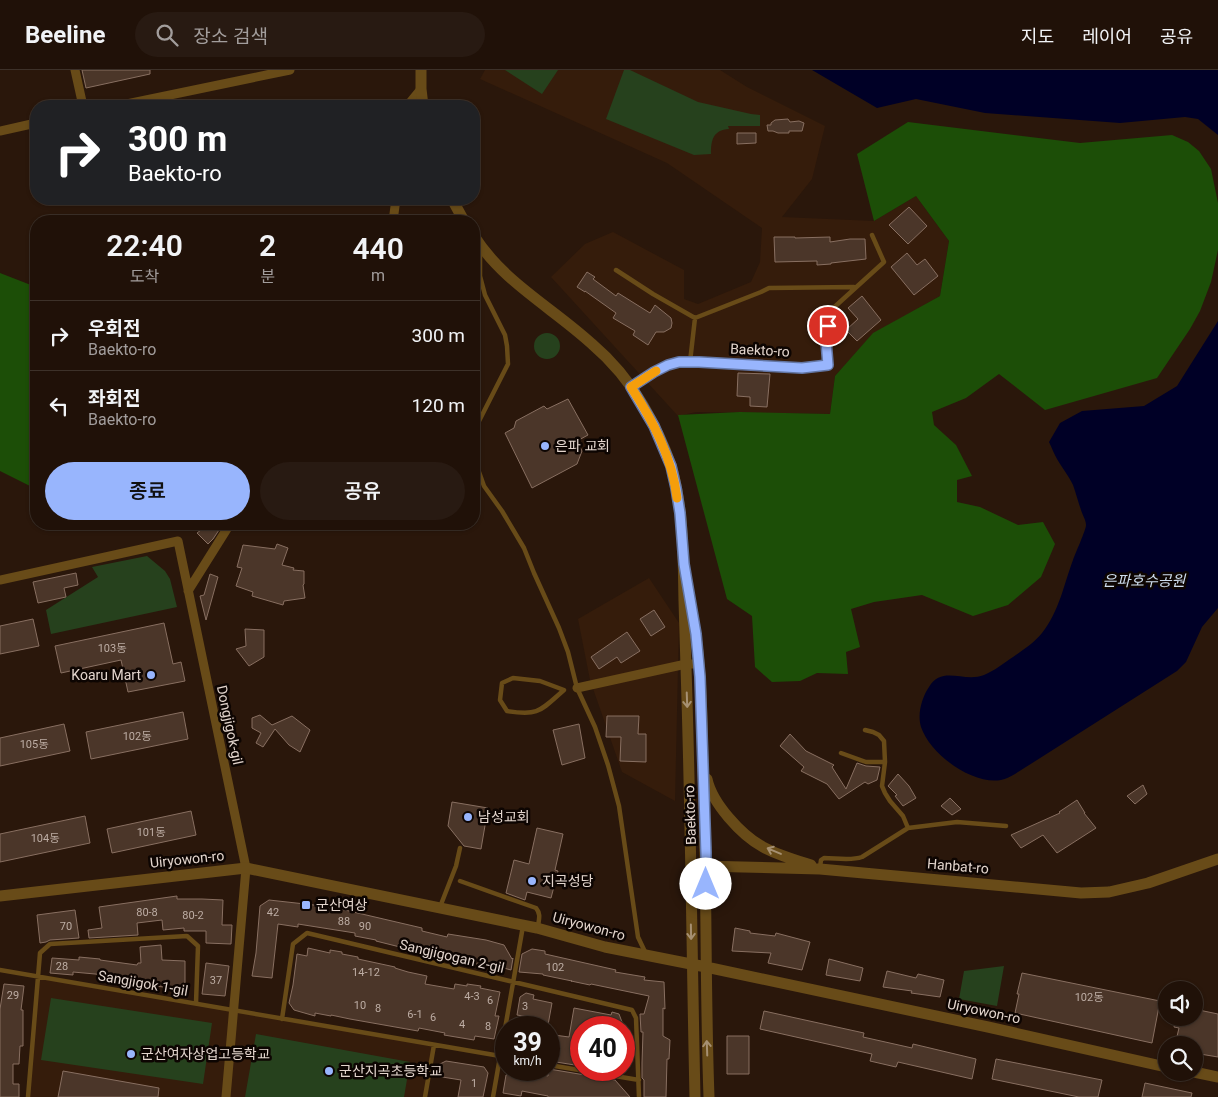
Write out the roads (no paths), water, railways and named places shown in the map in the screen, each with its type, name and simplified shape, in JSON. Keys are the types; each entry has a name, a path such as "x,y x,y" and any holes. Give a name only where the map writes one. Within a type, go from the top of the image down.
{"street":[{"path":"75,70 82,100"},
{"path":"146,100 290,70"},
{"path":"421,70 422,100"},
{"path":"412,100 421,89"},
{"path":"0,131 30,124"},
{"name":"Baekto-ro","path":"480,244 502,269 592,343 608,359 631,387 654,426 671,466 680,513 684,564 695,1097"},
{"path":"188,591 226,530"},
{"name":"Dongjigok-gil","path":"0,580 178,541 246,868 226,1097"},
{"name":"Baekto-ro","path":"684,564 696,634 703,760 709,1097"},
{"path":"577,688 686,664 698,664"},
{"path":"703,760 708,785 714,797 751,839 771,850 820,869"},
{"name":"Hanbat-ro","path":"690,866 820,869 1081,893 1109,892 1148,883 1218,859"},
{"name":"Uiryowon-ro","path":"0,896 246,868 524,925 605,947 988,1027 1158,1065"},
{"path":"1203,1074 1218,1077"}],"lane":[{"name":"Baekto-ro","path":"631,387 668,365 679,362 802,368 828,365 826,341 830,311 884,262 872,235"},
{"path":"616,270 695,318"},
{"path":"480,276 485,295 505,335 508,364 480,421"},
{"path":"695,318 769,288 854,288"},
{"path":"690,362 695,318"},
{"path":"480,475 484,486 502,511 524,548 560,628 577,688 595,727 619,806 638,937 647,956"},
{"path":"513,678 540,681 564,690 540,711 525,714 507,710 500,700 502,683 513,678"},
{"path":"865,730 879,735 884,741 886,762 882,786 890,801 903,816 908,828"},
{"path":"841,753 866,762 886,762"},
{"path":"820,869 821,860 824,858 848,858 855,860 908,828 957,822 1006,826"},
{"path":"440,907 456,866 460,848"},
{"path":"460,881 536,908 540,916 537,928"},
{"name":"Sangjigogan 2-gil","path":"507,1016 524,925"},
{"name":"Sangjigogan 2-gil","path":"282,1019 294,944 308,933 513,982"},
{"path":"28,1097 40,953 50,944 187,936 198,946 196,1004"},
{"name":"Sangjigok 1-gil","path":"0,970 495,1055"},
{"path":"513,982 632,1010 636,1018 639,1097"},
{"path":"424,1097 434,1045"},
{"path":"560,1066 639,1080"},
{"name":"Sangjigogan 2-gil","path":"493,1097 496,1081"}],"water":[{"path":"812,70 1218,70 1218,135 1198,119 1185,117 1120,123 985,113 916,99 877,108"},
{"name":"은파호수공원","path":"1218,321 1218,608 1202,627 1186,662 1177,671 1015,774 1001,780 990,780 965,773 943,757 926,737 920,722 922,701 934,680 940,677 976,677 984,675 1021,652 1036,640 1053,616 1086,525 1070,478 1056,457 1049,442 1060,423 1082,411 1144,406 1177,386"}],"place":[{"name":"은파 교회","path":"545,446"},
{"name":"Koaru Mart","path":"151,675"},
{"name":"남성교회","path":"468,817"},
{"name":"지곡성당","path":"532,881"},
{"name":"군산여상","path":"306,905"},
{"name":"군산여자상업고등학교","path":"131,1054"},
{"name":"군산지곡초등학교","path":"329,1071"}]}
